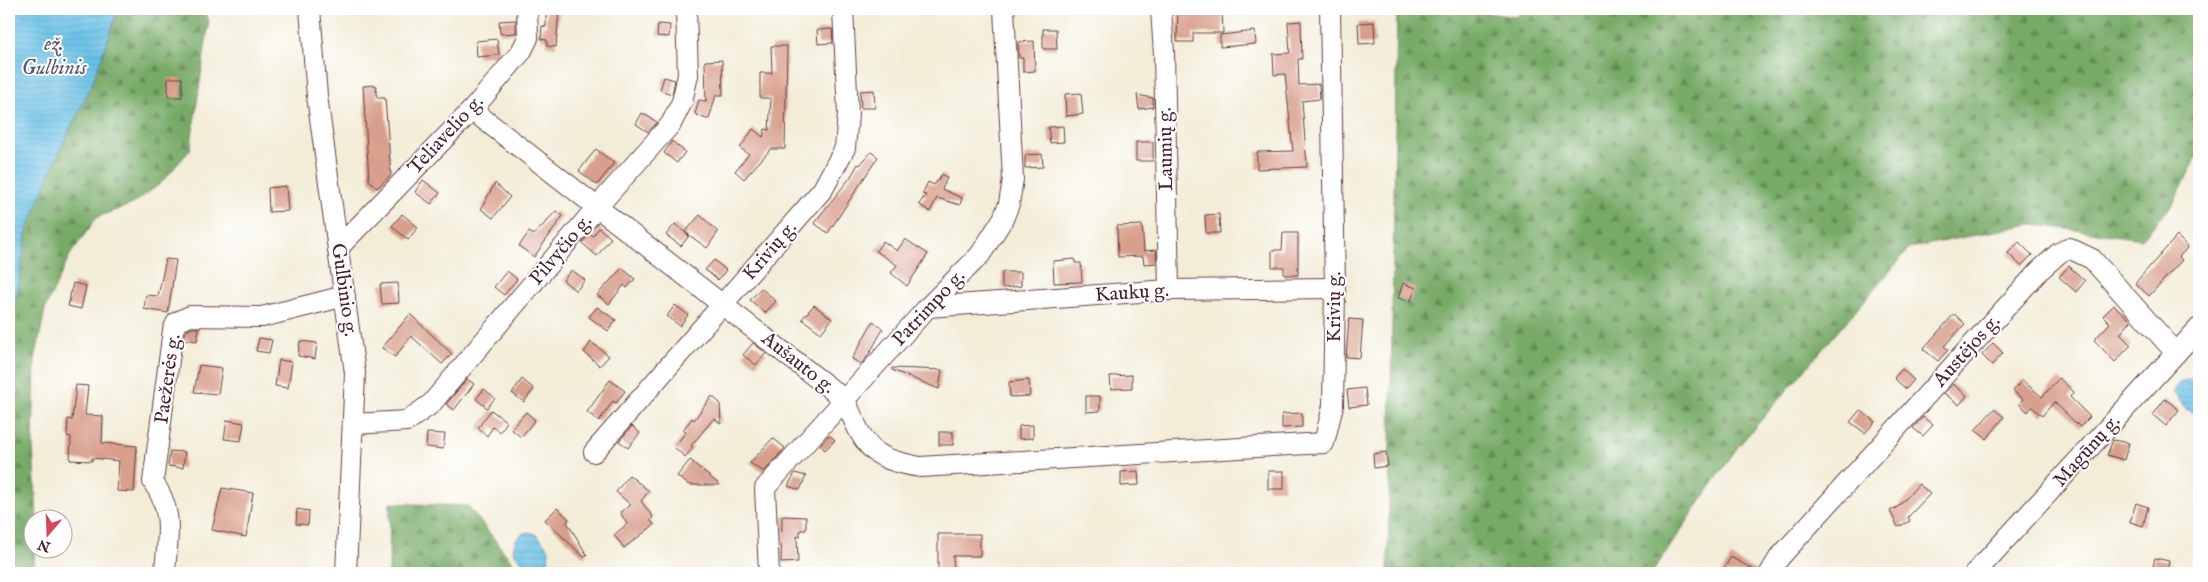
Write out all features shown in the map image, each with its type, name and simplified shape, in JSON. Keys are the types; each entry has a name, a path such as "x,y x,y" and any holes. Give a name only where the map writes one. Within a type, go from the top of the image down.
{"street":[{"name":"Gulbinio g.","path":"310,9 317,96 355,373 346,573"},
{"name":"Teliavelio g.","path":"338,248 472,110 521,52 528,38 527,9"},
{"name":"Pilvyčio g.","path":"353,424 407,421 431,404 597,207 671,124 682,102 688,75 686,9"},
{"name":"Krivių g.","path":"594,452 823,189 846,148 848,114 843,9"},
{"name":"Patrimpo g.","path":"769,573 765,488 928,307 980,255 1003,219 1009,204 1013,179 1004,9"},
{"name":"Laumių g.","path":"1161,9 1164,54 1169,290"},
{"name":"Krivių g.","path":"1164,452 1324,443 1333,406 1335,288 1330,9"},
{"name":"Aušauto g.","path":"472,110 723,303 845,400 865,444 884,458 899,463 920,466 1164,452"},
{"name":"Austėjos g.","path":"1770,573 1786,551 2033,278 2059,253 2069,248 2092,258 2176,354"},
{"name":"Kaukų g.","path":"928,307 1169,290 1335,288"},
{"name":"Paežerės g.","path":"165,573 168,513 164,497 153,482 173,330 177,322 190,316 262,317 345,296"},
{"name":"Magūnų g.","path":"1975,573 2199,328"}],"green space":[{"path":"116,9 203,9 209,21 190,150 161,183 133,204 97,217 70,255 45,309 35,360 33,446 37,510 22,510 22,560 34,560 33,573 9,573 9,363 14,311 27,231 58,154 92,84 115,19"},
{"path":"1397,9 1458,9 1517,17 1523,9 2199,9 2199,152 2173,204 2142,239 2031,224 1910,248 1737,448 1652,573 1392,573 1388,572"},
{"path":"390,503 468,506 521,573 389,573"}],"water":[{"name":"ež. Gulbinis","path":"9,9 116,9 115,19 92,84 58,154 27,231 14,311 9,363"},
{"path":"2199,377 2199,416 2185,408 2173,392 2181,382"},
{"path":"528,532 536,534 549,549 548,564 538,569 529,567 513,552 517,539 521,534"}],"building":[{"path":"546,9 559,9 556,47 547,46 547,40 541,39 542,26 546,27"},
{"path":"1178,9 1192,9 1192,11 1222,10 1223,33 1193,33 1193,42 1177,42"},
{"path":"516,20 516,33 500,34 499,21"},
{"path":"1301,21 1302,59 1298,59 1299,85 1319,84 1320,99 1302,101 1307,167 1257,169 1257,152 1293,151 1285,74 1274,75 1273,54 1290,53 1288,22"},
{"path":"1374,22 1375,43 1359,44 1358,23"},
{"path":"658,24 670,25 669,37 657,36"},
{"path":"832,29 833,43 818,44 817,30"},
{"path":"1043,29 1056,29 1057,49 1043,49"},
{"path":"1255,31 1256,44 1220,47 1220,35"},
{"path":"497,39 499,55 477,57 476,41"},
{"path":"1034,41 1035,71 1023,72 1023,58 1019,58 1018,42"},
{"path":"771,46 787,46 785,149 771,149 744,179 735,171 749,154 740,148 753,129 763,137 765,129 769,130 771,98 760,98 760,73 772,73"},
{"path":"722,60 723,95 716,95 709,119 706,119 695,114 699,100 706,101 705,61"},
{"path":"664,77 675,80 672,94 660,90"},
{"path":"168,78 182,78 182,97 168,97"},
{"path":"376,85 377,98 385,98 391,175 377,188 369,180 363,86"},
{"path":"874,90 875,108 861,108 860,91"},
{"path":"1081,93 1083,114 1066,116 1065,94"},
{"path":"1137,95 1153,98 1153,107 1139,109"},
{"path":"642,113 657,122 648,132 636,124"},
{"path":"1063,126 1064,142 1050,143 1048,127"},
{"path":"672,141 685,152 677,163 664,153"},
{"path":"1136,142 1153,142 1153,161 1136,161"},
{"path":"596,149 614,163 597,185 579,171"},
{"path":"871,152 878,157 828,233 814,223 850,178 858,164 860,165"},
{"path":"1042,154 1043,167 1025,168 1025,155"},
{"path":"942,174 947,178 942,189 962,198 960,205 937,198 930,212 919,204 926,195 922,194 928,182 934,185"},
{"path":"423,180 440,193 431,204 415,192"},
{"path":"495,183 510,197 493,218 481,209"},
{"path":"286,186 288,211 269,212 268,188"},
{"path":"556,211 563,216 534,257 519,246 529,232 534,235"},
{"path":"402,214 418,227 408,240 392,226"},
{"path":"1219,214 1220,233 1206,233 1205,215"},
{"path":"700,215 718,232 707,248 685,232"},
{"path":"675,224 689,236 681,246 666,235"},
{"path":"1142,225 1144,251 1156,250 1157,263 1144,264 1143,256 1118,257 1117,226"},
{"path":"599,228 611,238 597,256 582,243 590,234 593,236"},
{"path":"1283,233 1298,233 1298,275 1284,275 1284,267 1272,267 1272,250 1282,250"},
{"path":"2177,236 2188,247 2179,257 2182,260 2149,296 2135,283"},
{"path":"905,239 928,254 907,286 891,273 897,265 876,251 883,241 897,251"},
{"path":"2019,242 2032,255 2021,266 2008,253"},
{"path":"166,259 176,260 168,313 144,309 146,295 158,296"},
{"path":"1075,259 1075,263 1081,263 1082,282 1054,283 1053,261"},
{"path":"714,260 726,270 718,280 705,270"},
{"path":"2069,266 2085,281 2076,292 2059,277"},
{"path":"622,268 635,279 627,288 624,285 609,304 597,295"},
{"path":"572,270 585,280 576,291 563,280"},
{"path":"507,271 517,279 504,295 494,287"},
{"path":"1002,272 1021,272 1021,286 1002,288"},
{"path":"73,283 86,286 81,309 68,306"},
{"path":"398,283 399,303 382,304 380,284"},
{"path":"1403,283 1416,288 1410,302 1398,298"},
{"path":"761,288 776,301 765,313 750,300"},
{"path":"675,305 688,315 680,326 667,316"},
{"path":"814,305 832,319 821,333 802,319"},
{"path":"2114,305 2131,321 2120,334 2131,345 2115,362 2094,340 2110,323 2103,316"},
{"path":"597,307 616,320 608,331 589,317"},
{"path":"410,314 452,354 442,364 411,336 395,357 382,348"},
{"path":"1954,314 1965,324 1944,346 1948,350 1938,361 1923,349"},
{"path":"1349,319 1363,320 1360,358 1346,357"},
{"path":"873,321 883,329 868,356 861,364 852,359"},
{"path":"199,328 197,341 184,339 186,331"},
{"path":"259,338 272,340 269,353 256,351"},
{"path":"300,341 317,343 315,359 298,356"},
{"path":"591,342 609,356 600,366 584,352"},
{"path":"753,343 766,353 756,365 743,355"},
{"path":"1993,343 2003,353 1992,365 1982,355"},
{"path":"279,360 292,362 288,388 275,386"},
{"path":"199,365 222,368 218,394 194,392"},
{"path":"892,368 942,370 939,389 892,370"},
{"path":"1902,369 1914,380 1906,389 1894,378"},
{"path":"1132,375 1132,388 1111,389 1110,376"},
{"path":"2059,378 2074,392 2070,397 2090,417 2080,427 2054,402 2042,416 2032,407 2028,412 2019,404 2023,399 2013,391 2022,380 2042,397"},
{"path":"467,379 474,384 454,410 446,404"},
{"path":"522,379 534,389 524,402 512,393"},
{"path":"610,380 625,391 616,403 613,401 599,421 587,412"},
{"path":"1029,380 1030,396 1010,397 1009,382"},
{"path":"1953,384 1967,396 1959,405 1944,393"},
{"path":"76,385 88,386 85,415 103,416 102,443 137,446 134,492 117,491 119,461 92,458 92,461 70,460 71,437 67,436 68,419 72,420"},
{"path":"1365,388 1367,405 1349,407 1347,390"},
{"path":"484,389 495,398 487,408 476,399"},
{"path":"712,396 720,403 721,424 714,418 691,446 693,448 685,457 674,447 686,432 683,430 692,418 694,420"},
{"path":"1086,396 1100,396 1100,411 1086,412"},
{"path":"2165,399 2179,410 2166,426 2153,415"},
{"path":"1994,409 2004,417 1987,439 1975,430"},
{"path":"491,410 507,422 500,432 493,427 487,436 478,428"},
{"path":"1860,410 1875,422 1865,433 1850,422"},
{"path":"526,412 535,420 521,437 511,429"},
{"path":"1302,413 1302,427 1282,428 1282,414"},
{"path":"1923,417 1933,425 1923,436 1913,428"},
{"path":"227,420 244,423 241,441 224,439"},
{"path":"1033,425 1033,438 1019,439 1019,426"},
{"path":"632,426 640,433 628,448 619,441"},
{"path":"939,432 953,432 953,445 939,445"},
{"path":"427,433 445,434 443,449 426,447"},
{"path":"829,435 835,440 825,450 820,445"},
{"path":"773,438 785,448 764,472 750,463"},
{"path":"2113,440 2129,443 2124,460 2107,455"},
{"path":"170,451 185,452 183,468 168,466"},
{"path":"1386,452 1388,466 1374,468 1373,454"},
{"path":"690,460 720,485 689,485 677,476"},
{"path":"1138,471 1139,485 1121,486 1121,472"},
{"path":"1268,471 1284,471 1284,489 1268,489"},
{"path":"795,473 806,476 800,490 788,486"},
{"path":"629,475 649,491 641,501 653,517 650,520 654,525 624,548 614,535 627,524 620,512 631,505 616,492"},
{"path":"1919,484 1930,494 1908,517 1910,521 1898,527 1890,511 1899,506"},
{"path":"222,488 253,493 246,537 212,530"},
{"path":"2136,503 2148,507 2143,526 2130,522"},
{"path":"557,508 569,519 567,522 587,555 584,557 545,520"},
{"path":"297,509 309,511 308,525 296,524"},
{"path":"782,516 806,517 806,530 800,530 800,537 797,536 798,562 781,563"},
{"path":"938,534 980,534 980,556 953,556 954,570 938,571"},
{"path":"1731,557 1758,572 1758,573 1721,573"},
{"path":"2155,558 2169,561 2167,573 2152,571"}]}
